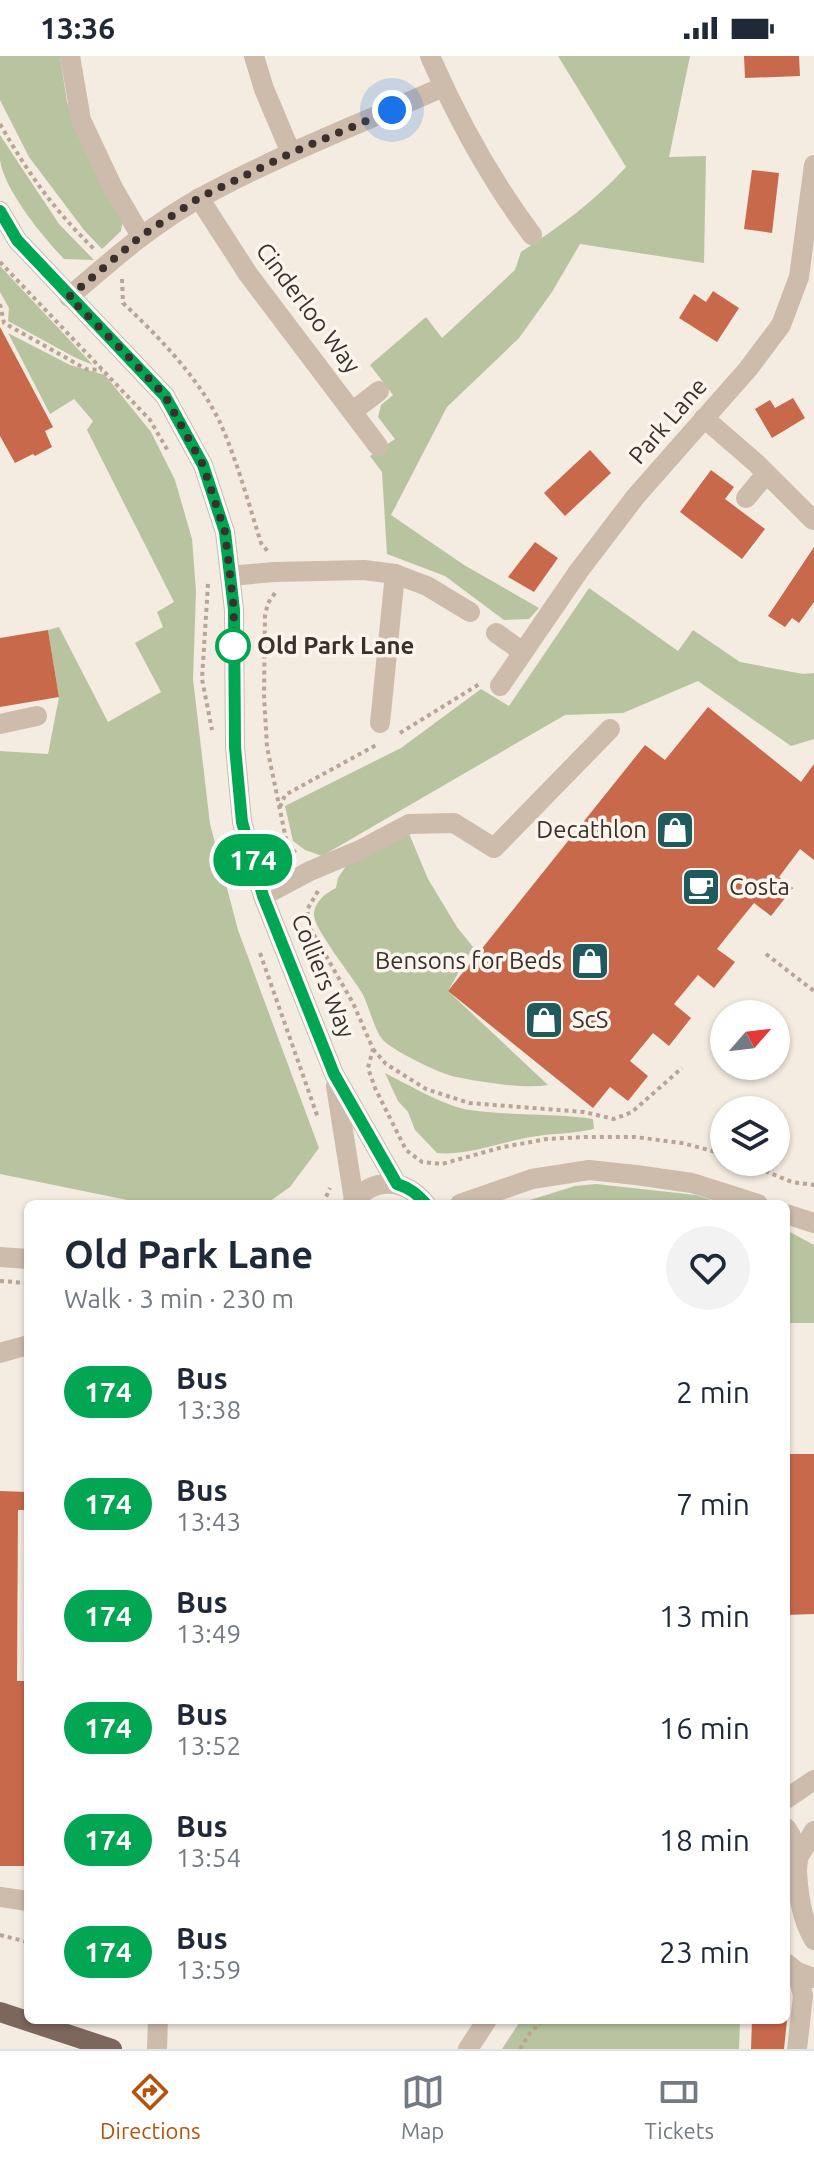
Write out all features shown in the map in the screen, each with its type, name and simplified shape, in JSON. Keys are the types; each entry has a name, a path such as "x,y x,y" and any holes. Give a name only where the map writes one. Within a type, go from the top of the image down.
{"main road":[{"path":"0,2012 24,2020"},
{"path":"36,2024 112,2049"}],"street":[{"path":"70,56 81,120 113,188 141,236"},
{"path":"254,56 264,89 291,153"},
{"path":"430,56 443,87 504,198 532,235"},
{"path":"69,297 141,236 199,198 291,153 443,87"},
{"name":"Park Lane","path":"500,686 578,572 636,496 748,369 781,325 799,277 814,165"},
{"name":"Cinderloo Way","path":"199,198 248,274 378,446"},
{"name":"Colliers Way","path":"0,211 17,240 165,396 203,465 225,532 234,610 235,747 242,822 263,896 334,1074 397,1184"},
{"path":"353,411 379,391"},
{"path":"704,418 813,520"},
{"path":"746,498 766,474"},
{"path":"230,576 364,570 395,574 427,586 470,612"},
{"path":"380,723 395,574"},
{"path":"496,633 523,652"},
{"path":"0,724 37,716"},
{"path":"263,896 409,824 454,823 494,848 610,729"},
{"name":"Colliers Way","path":"334,1074 353,1200"},
{"path":"472,1200 532,1179 589,1170 692,1183 748,1200"},
{"name":"Colliers Way","path":"355,1200 363,1192 385,1183 409,1188 422,1200"},
{"path":"790,1215 814,1223"},
{"path":"0,1257 24,1259"},
{"path":"0,1353 24,1346"},
{"path":"790,1796 814,1780"},
{"path":"790,1882 814,1831"},
{"path":"790,1834 795,1842 800,1905 806,1927 814,1940"},
{"path":"0,1897 24,1900"},
{"path":"799,1971 803,1996 803,2041"},
{"path":"157,2049 158,2024"},
{"path":"468,2049 484,2024"}],"path":[{"path":"0,124 25,168 66,221 122,277 123,303 190,374 221,425 261,543 271,556 274,572 276,594 268,603 265,615 264,696 267,747 287,844 299,856 320,888 307,910 310,928 353,1003 373,1049 386,1064 426,1089 469,1103 584,1112 614,1119 632,1112 682,1068"},
{"path":"0,262 150,420 171,455"},
{"path":"0,304 4,323 86,369 105,370"},
{"path":"207,573 202,679 212,732"},
{"path":"259,949 321,1128"},
{"path":"766,954 814,991"},
{"path":"373,1049 368,1068 375,1088 406,1150 422,1162 442,1164 503,1147 547,1139 584,1137 651,1139 710,1150"},
{"path":"777,1176 814,1185"},
{"path":"0,1281 24,1283"},
{"path":"0,1935 24,1941"},
{"path":"520,2049 539,2024"}],"green space":[{"path":"0,56 60,56 67,102 93,167 123,219 121,231 102,249 29,157 0,100"},
{"path":"558,56 690,56 669,157 706,156 704,263 580,244 552,292 519,338 447,407 391,515 464,565 539,608 529,619 504,620 445,576 387,554 382,472 370,456 395,439 378,417 381,405 393,395 370,365 426,317 442,338 515,270 521,252 576,213 626,167"},
{"path":"0,135 59,224 94,260 64,259 36,226 3,172"},
{"path":"0,266 93,365 8,321 9,308 0,292"},
{"path":"8,333 70,365 105,375 151,432 175,480 192,539 196,591 193,679 210,824 238,930 319,1148 290,1187 272,1200 127,1200 0,1174 0,751 48,754 59,697 48,630 59,627 108,722 161,692 135,643 163,627 157,612 174,602 87,430 93,421 74,399 50,414"},
{"path":"589,588 678,651 693,630 740,662 803,674 814,673 814,739 791,746 698,681 623,713 565,715 322,856 305,850 293,841 285,806 401,748 481,689 509,706"},
{"path":"408,831 428,879 473,947 448,991 548,1085 515,1086 456,1077 430,1068 391,1047 381,1038 362,993 320,931 314,915 316,906 336,888 346,866"},
{"path":"385,1073 460,1108 593,1119 594,1129 531,1137 460,1152 437,1153 415,1130"},
{"path":"596,1184 696,1195 711,1200 530,1200 575,1186"},
{"path":"790,1232 814,1245 814,1323 790,1323"},
{"path":"518,2024 740,2024 739,2049 502,2049"}],"building":[{"path":"744,56 799,56 800,76 745,78"},
{"path":"752,170 779,173 772,233 744,229"},
{"path":"713,291 739,308 717,342 679,318 694,294 706,302"},
{"path":"0,327 53,427 45,431 52,447 15,463 0,436"},
{"path":"793,398 805,418 772,438 755,409 770,400 775,408"},
{"path":"590,450 611,473 565,516 544,493"},
{"path":"711,470 734,487 725,499 765,529 742,559 680,512"},
{"path":"535,542 558,558 534,592 508,577"},
{"path":"814,547 814,602 799,623 792,618 785,627 768,616"},
{"path":"48,630 59,697 0,707 0,638"},
{"path":"708,707 801,782 814,764 814,860 800,849 779,877 793,888 771,916 754,903 717,949 735,962 714,988 698,975 674,1004 691,1018 669,1046 653,1033 630,1061 648,1076 628,1101 610,1087 593,1108 448,991 645,745 665,760"},
{"path":"790,1454 814,1454 814,1614 790,1615"},
{"path":"0,1491 24,1492 24,1510 18,1510 17,1681 24,1681 24,1866 0,1866"},
{"path":"752,2024 787,2024 784,2049 751,2049"}],"bus line":[{"name":"174","path":"0,211 17,240 165,396 203,465 225,532 234,610 235,747 242,822 263,896 334,1074 397,1184 409,1188 422,1200"}],"place":[{"name":"Old Park Lane","path":"233,646"},
{"name":"Decathlon","path":"675,830"},
{"name":"Costa","path":"701,887"},
{"name":"Bensons for Beds","path":"590,961"},
{"name":"ScS","path":"544,1020"}],"route":[{"path":"233,646 234,610 225,532 203,465 165,396 69,297 141,236 199,198 291,153 392,110"}]}
